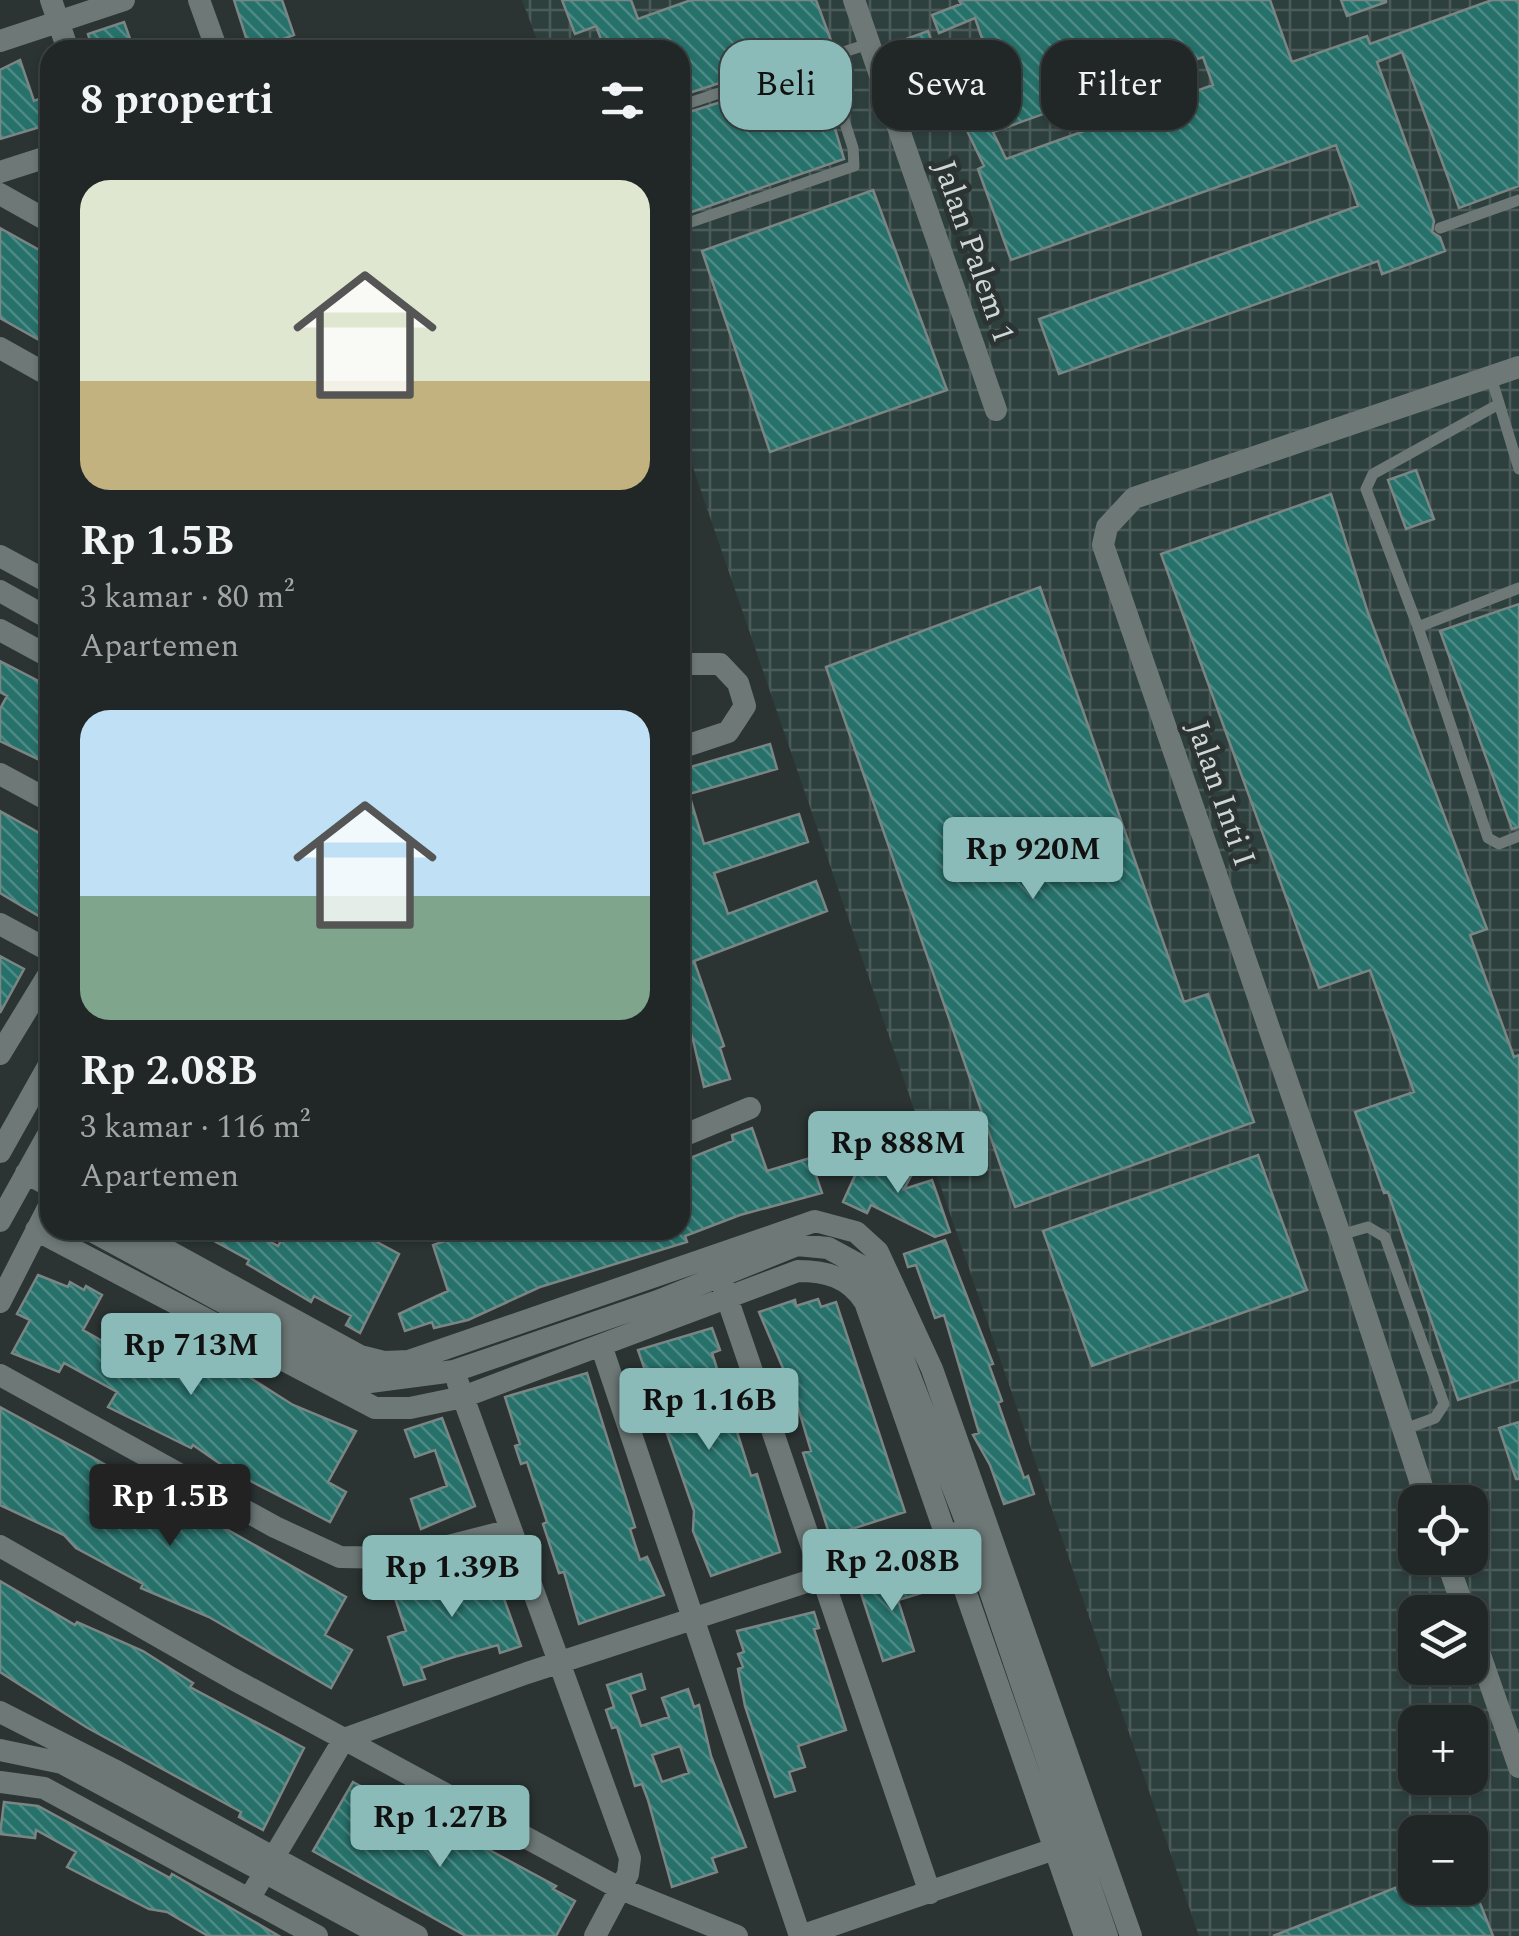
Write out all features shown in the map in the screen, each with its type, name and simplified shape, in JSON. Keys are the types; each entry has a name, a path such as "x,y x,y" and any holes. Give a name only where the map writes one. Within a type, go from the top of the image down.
{"street":[{"path":"0,41 55,11 124,0"},
{"path":"199,0 213,40"},
{"name":"Jalan Palem 1","path":"854,0 996,410"},
{"path":"55,11 65,40"},
{"path":"22,206 9,169 40,159"},
{"path":"0,194 40,216"},
{"path":"0,348 40,370"},
{"name":"Jalan Inti I","path":"1421,1485 1340,1236 1103,546 1107,527 1134,498 1519,367"},
{"path":"0,556 40,578"},
{"path":"0,592 40,614"},
{"path":"0,630 40,652"},
{"path":"690,664 720,664 738,684 745,706 728,732 690,745"},
{"path":"0,774 40,796"},
{"path":"0,924 40,946"},
{"path":"0,1054 40,988"},
{"path":"0,1152 40,1081"},
{"path":"690,1127 750,1108"},
{"path":"0,1221 40,1149"},
{"path":"21,1182 40,1195"},
{"path":"113,1240 365,1357 409,1360 815,1220 856,1232 878,1252 1024,1664 1085,1936"},
{"path":"0,1302 40,1222"},
{"path":"36,1230 40,1232"},
{"path":"56,1240 306,1362 370,1382 454,1370 658,1302 798,1271 818,1271 854,1285 864,1302 944,1536 1065,1846 1107,1936"},
{"path":"144,1240 374,1408 410,1408 463,1397 602,1348 724,1289 796,1245 828,1248 863,1267 922,1372 969,1529 1130,1936"},
{"path":"652,1278 658,1302"},
{"path":"724,1289 930,1893"},
{"path":"449,1346 463,1397 630,1858 621,1889 596,1936"},
{"path":"602,1348 800,1936 1065,1846"},
{"path":"0,1375 274,1527 340,1557 400,1558 511,1530"},
{"path":"249,1899 344,1739 693,1618 969,1529"},
{"path":"0,1546 621,1889 737,1936"},
{"path":"1488,1678 1519,1767"},
{"path":"0,1712 56,1752 417,1936"},
{"path":"0,1750 56,1752"},
{"path":"0,1782 44,1788 317,1936"},
{"path":"270,1864 383,1936"}],"lane":[{"path":"852,49 868,44"},
{"path":"690,103 720,93"},
{"path":"690,223 854,166 847,130"},
{"path":"1440,228 1519,200"},
{"path":"1491,377 1519,469"},
{"path":"1499,404 1367,480 1366,489 1418,627 1488,838 1499,844 1519,836"},
{"path":"1418,627 1519,588"},
{"path":"1340,1236 1368,1227 1385,1237 1444,1404 1434,1418 1402,1430"}],"shaded area":[{"path":"522,0 1519,0 1519,1936 1199,1936 690,459 690,40 537,40"}],"building":[{"path":"234,0 282,0 294,35 280,40 247,40"},
{"path":"562,0 631,0 638,19 691,0 816,0 831,40 720,40 720,83 690,93 690,40 601,40 596,26 575,34"},
{"path":"959,0 1270,0 1292,62 1367,36 1370,44 1492,0 1519,0 1519,186 1459,208 1402,52 1377,62 1434,221 1432,232 1440,237 1445,251 1382,274 1378,261 1059,374 1039,319 1358,206 1336,145 1011,260 978,169 984,166 967,130 999,130 993,132 1006,159 1087,130 1197,130 1197,91 1213,85 1203,57 1197,59 1197,40 1041,40 1041,115 1021,122 1021,40 983,40 975,18 939,33 932,15 961,4"},
{"path":"1341,0 1386,0 1386,2 1347,16"},
{"path":"124,22 130,40 90,40 88,34"},
{"path":"928,31 931,40 903,40"},
{"path":"20,60 34,101 40,99 40,127 0,139 0,70"},
{"path":"720,102 720,130 835,130 844,159 690,213 690,112"},
{"path":"873,190 947,390 770,452 702,251"},
{"path":"0,228 40,250 40,340 0,318"},
{"path":"1416,470 1434,519 1406,529 1388,480"},
{"path":"1331,494 1368,613 1487,929 1470,935 1514,1057 1519,1055 1519,1380 1458,1400 1388,1192 1384,1193 1355,1112 1414,1092 1370,970 1319,988 1161,554"},
{"path":"1040,587 1184,1002 1208,994 1254,1122 1015,1207 826,667"},
{"path":"1519,604 1519,827 1512,829 1440,631"},
{"path":"0,661 40,682 40,760 0,741 0,709 7,696 0,692"},
{"path":"770,744 777,769 690,794 690,767"},
{"path":"690,797 704,844 799,814 808,842 714,873 728,914 816,881 827,911 694,961 724,1046 720,1048 730,1079 704,1087 693,1040"},
{"path":"0,811 40,833 40,917 0,893"},
{"path":"0,956 24,969 0,1013"},
{"path":"752,1128 767,1171 810,1158 822,1193 740,1215 690,1234 690,1158 733,1141 732,1135"},
{"path":"1258,1155 1307,1290 1092,1366 1043,1231"},
{"path":"901,1157 917,1165 904,1189 932,1180 950,1232 935,1237 871,1205 867,1213 843,1202 863,1158 893,1172"},
{"path":"212,1240 267,1240 278,1246 281,1240 373,1240 399,1254 360,1333 346,1325 351,1316 314,1296 311,1302 247,1264 249,1260"},
{"path":"448,1240 687,1242 540,1287 468,1320 434,1328 432,1322 405,1331 399,1314 448,1291 433,1245"},
{"path":"945,1240 993,1364 989,1365 1002,1401 998,1403 1024,1478 1028,1476 1034,1494 1004,1504 990,1465 973,1435 979,1433 944,1315 935,1318 916,1265 908,1267 904,1254"},
{"path":"38,1275 68,1287 70,1282 84,1290 86,1286 102,1295 83,1330 120,1351 137,1319 208,1351 293,1405 356,1431 328,1482 346,1492 330,1522 229,1470 193,1445 191,1448 108,1407 117,1392 64,1363 59,1372 12,1353 30,1320 17,1314"},
{"path":"818,1299 821,1307 836,1302 905,1512 830,1536 803,1453 811,1451 794,1394 759,1312 795,1300 796,1306"},
{"path":"712,1328 720,1350 712,1353 751,1476 757,1474 780,1552 711,1576 693,1531 694,1511 638,1350"},
{"path":"587,1373 635,1527 630,1529 640,1560 647,1557 664,1595 579,1624 564,1572 559,1573 543,1524 547,1522 527,1462 521,1464 515,1446 520,1444 505,1397"},
{"path":"0,1407 159,1499 163,1493 346,1597 325,1635 352,1650 331,1688 209,1617 141,1588 143,1584 76,1548 64,1535 0,1505"},
{"path":"442,1418 475,1506 421,1529 411,1499 447,1486 435,1450 415,1457 405,1430"},
{"path":"1519,1422 1519,1479 1516,1479 1499,1428"},
{"path":"490,1560 521,1646 500,1653 498,1645 421,1668 425,1679 404,1685 388,1637 406,1631 394,1595"},
{"path":"930,1574 935,1589 898,1600 914,1651 883,1661 860,1590 891,1580 893,1586"},
{"path":"0,1581 75,1625 77,1622 143,1651 193,1683 190,1687 304,1748 263,1830 239,1817 241,1812 86,1727 0,1672"},
{"path":"814,1612 819,1628 814,1629 846,1730 798,1746 805,1767 789,1772 795,1791 775,1797 745,1706 738,1669 743,1667 738,1654 744,1652 737,1631"},
{"path":"641,1674 645,1689 630,1694 641,1726 669,1717 662,1698 688,1689 694,1707 699,1705 711,1756 746,1847 712,1858 717,1872 672,1887 648,1800 642,1784 635,1786 617,1727 612,1728 606,1710 614,1707 607,1685","holes":["680,1746 689,1773 662,1782 652,1755"]},
{"path":"353,1782 404,1809 406,1805 556,1886 553,1889 575,1901 556,1936 466,1936 313,1851"},
{"path":"4,1802 38,1806 170,1878 172,1874 279,1936 208,1936 167,1912 149,1909 67,1867 76,1852 36,1830 35,1838 0,1834"},
{"path":"1398,1887 1398,1905 1481,1905 1493,1936 1273,1936"}]}
